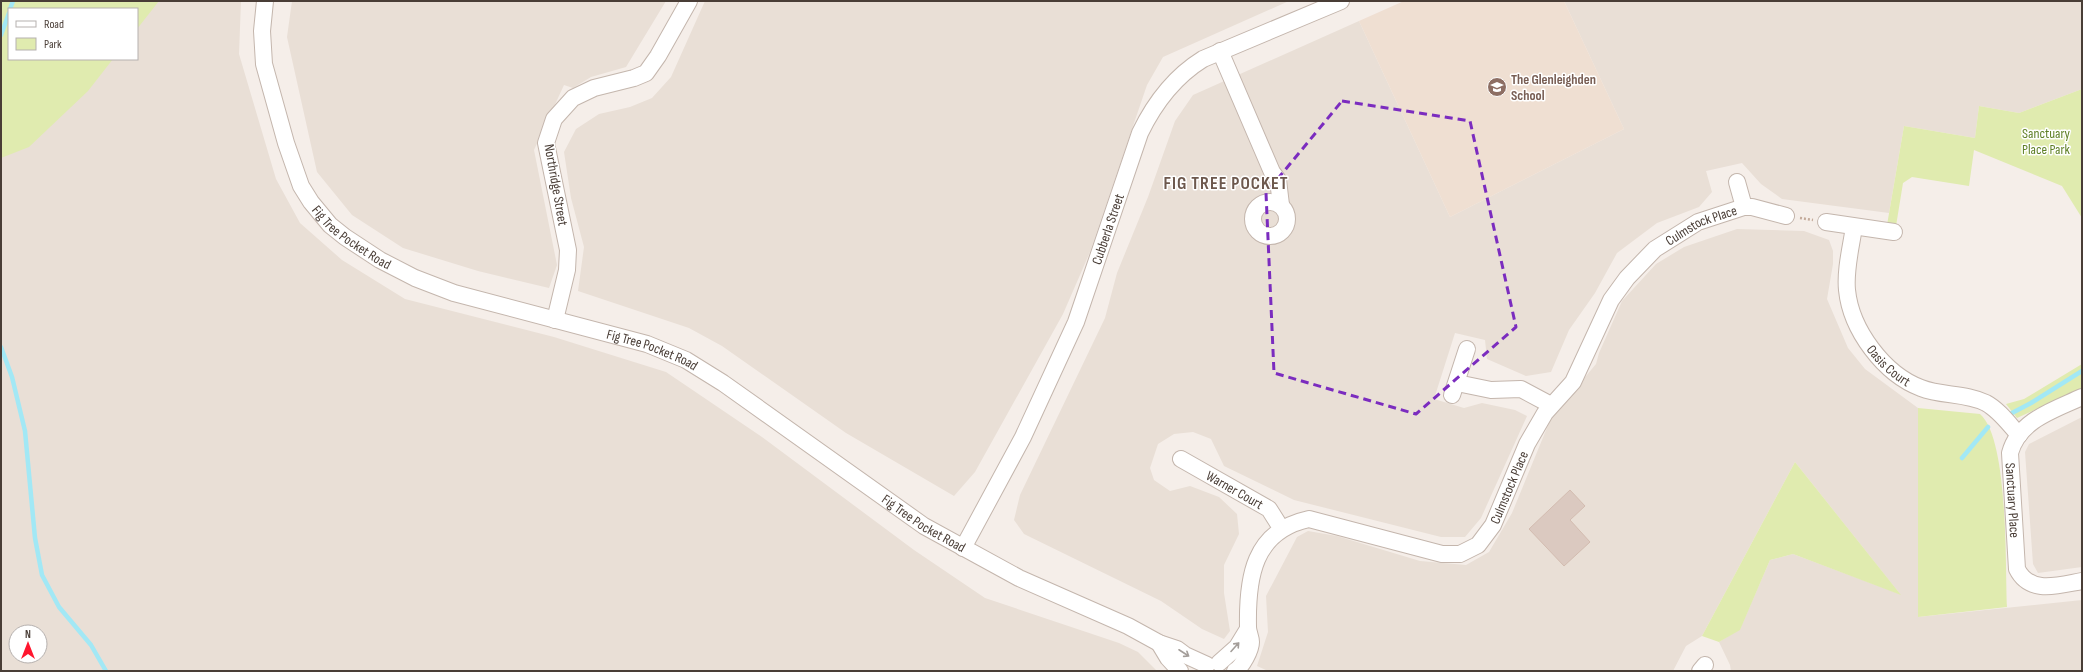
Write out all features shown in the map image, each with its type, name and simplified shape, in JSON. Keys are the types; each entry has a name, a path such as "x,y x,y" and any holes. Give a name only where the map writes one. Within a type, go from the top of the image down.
{"street":[{"name":"Fig Tree Pocket Road","path":"266,1 262,49 271,94 301,186 318,213 345,236 380,260 414,278 454,293 648,344 686,360 722,383 924,526 1019,578 1128,626 1159,643 1177,649 1185,655 1215,667"},
{"name":"Northridge Street","path":"555,320 567,270 568,250 546,144 554,119 573,98 594,88 634,78 646,73 658,56 689,1"},
{"name":"Cubberla Street","path":"963,548 1023,438 1076,322 1140,133 1150,112 1165,91 1186,70 1220,51 1249,41 1341,1"},
{"path":"1220,51 1272,172 1274,204"},
{"name":"Culmstock Place","path":"1737,182 1744,207"},
{"name":"Culmstock Place","path":"1235,671 1240,667 1251,642 1248,629 1249,581 1257,560 1269,538 1281,528 1295,522 1309,519 1442,554 1460,554 1478,545 1493,525 1527,444 1551,405 1573,382 1611,300 1627,278 1655,249 1698,222 1744,207 1752,207 1786,216"},
{"path":"1826,222 1894,232"},
{"name":"Oasis Court","path":"1854,227 1847,290 1857,323 1868,347 1880,360 1908,382 1921,388 1986,403 1997,410 2019,434"},
{"path":"1467,349 1454,389 1521,390 1551,405"},
{"name":"Sanctuary Place","path":"2082,397 2041,416 2028,424 2013,442 2010,453 2017,569 2021,577 2030,584 2041,587 2082,581"},
{"name":"Warner Court","path":"1181,459 1269,510 1281,528"},
{"path":"1215,667 1237,647 1248,629"},
{"name":"Fig Tree Pocket Road","path":"1159,643 1168,658 1180,671"}],"path":[{"path":"1786,216 1826,222"}],"highlighted area":[{"path":"1342,101 1470,121 1516,327 1416,414 1274,373 1266,193"}],"shaded area":[{"path":"1,1 241,1 239,54 276,179 300,223 342,260 405,299 554,337 666,372 762,437 914,550 985,598 1119,643 1138,652 1157,671 1,671"},
{"path":"292,1 666,1 626,67 591,77 573,88 564,85 534,150 557,265 549,288 478,271 403,248 352,215 317,172 287,37"},
{"path":"705,1 1289,1 1163,57 1147,85 1090,252 1063,314 975,472 954,496 846,433 722,346 689,328 578,291 584,247 571,198 564,152 576,129 599,114 630,107 652,98 671,77"},
{"name":"The Glenleighden School","path":"1404,1 1564,1 1624,129 1450,217 1359,21"},
{"path":"1564,1 2082,1 2082,89 2019,113 1979,106 1975,138 1904,126 1889,213 1782,199 1761,184 1742,163 1706,171 1712,192 1699,207 1657,223 1617,253 1595,293 1569,330 1551,372 1526,376 1487,359 1485,340 1455,333 1434,399 1464,408 1482,403 1515,410 1527,416 1481,518 1465,537 1441,537 1294,500 1224,466 1211,439 1193,432 1174,434 1158,444 1150,468 1154,480 1170,491 1190,486 1219,497 1237,514 1239,534 1224,565 1224,593 1230,631 1224,639 1202,629 1161,601 1024,534 1014,520 1020,495 1105,318 1117,273 1148,197 1175,121 1193,95 1359,21 1450,217 1624,129"},
{"path":"1737,229 1804,231 1829,240 1833,251 1833,264 1827,299 1848,348 1865,369 1918,408 1918,617 2082,600 2082,671 1731,671 1730,665 1719,642 1740,629 1770,560 1793,554 1900,594 1795,462 1702,636 1686,646 1673,671 1268,671 1257,666 1268,632 1266,596 1297,537 1308,531 1337,536 1420,561 1466,565 1489,552 1512,513 1551,418 1596,364 1599,353 1622,301 1656,264 1684,247"},
{"path":"2082,417 2082,567 2038,573 2033,564 2025,452 2029,444"}],"green space":[{"path":"1,1 159,1 138,28 138,8 8,8 8,60 112,60 88,91 29,147 1,158"},
{"name":"Sanctuary Place Park","path":"2082,89 2082,218 2062,186 1974,150 1969,186 1912,177 1903,183 1896,226 1887,225 1904,126 1975,138 1979,106 2019,113"},
{"path":"2082,364 2082,388 2017,418 2006,404 2024,399"},
{"path":"1918,408 1980,414 1989,428 1996,449 2004,505 2007,607 1918,617"},
{"path":"1795,462 1901,595 1793,554 1770,560 1740,630 1719,642 1702,636"}],"building":[{"path":"1570,490 1585,506 1570,520 1590,542 1564,566 1529,529"}],"waterway":[{"path":"10,8 13,1"},
{"path":"1,35 8,16"},
{"path":"1,347 12,377 25,431 35,538 42,575 59,607 91,645 106,671"},
{"path":"2012,413 2031,403 2082,371"},
{"path":"1962,458 1988,427"}],"place":[{"name":"The Glenleighden School","path":"1497,87"}],"district":[{"name":"FIG TREE POCKET","path":"1226,183"}]}
